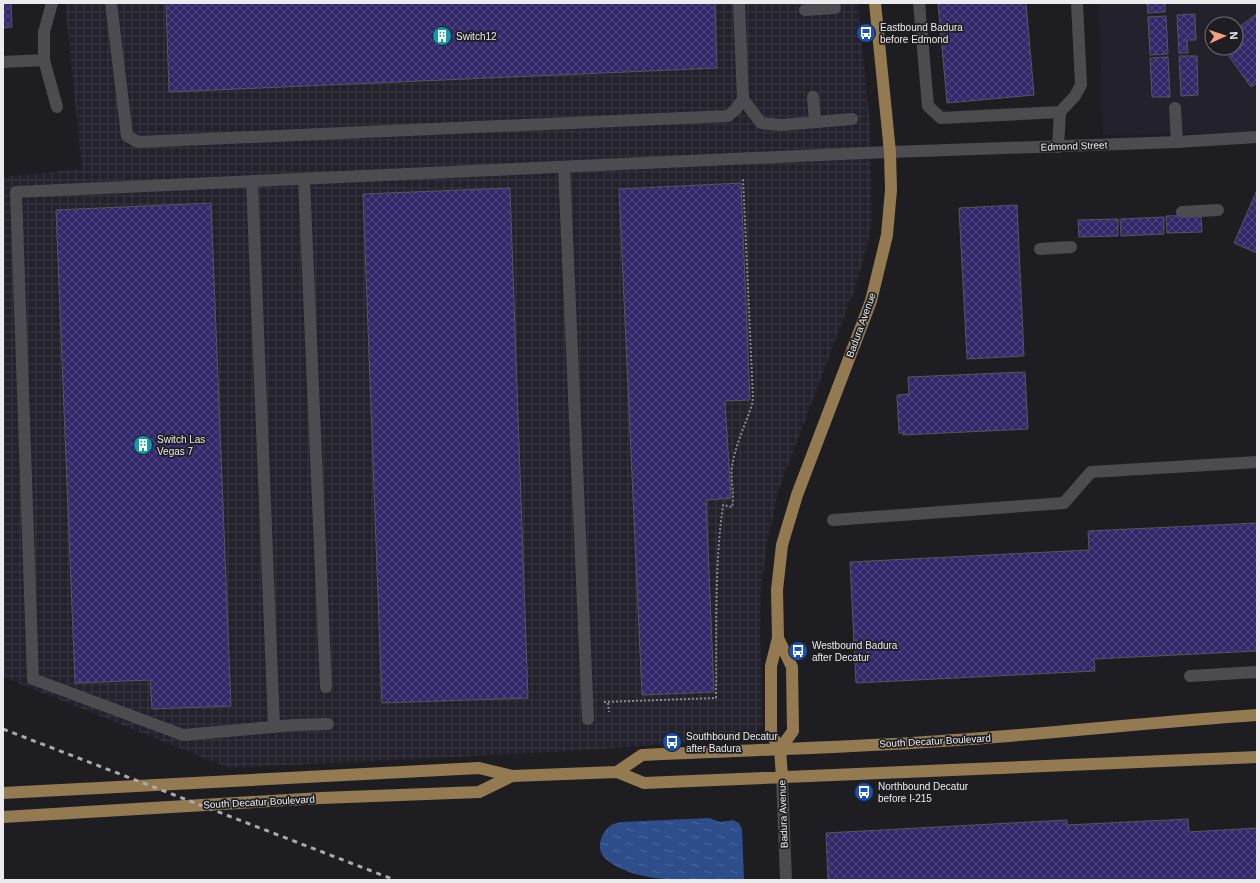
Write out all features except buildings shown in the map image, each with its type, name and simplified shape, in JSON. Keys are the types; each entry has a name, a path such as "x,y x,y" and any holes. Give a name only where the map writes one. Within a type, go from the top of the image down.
{"main road":[{"name":"Badura Avenue","path":"782,777 780,749 771,734 771,666 778,638 777,590 782,545 797,495 871,301 887,235 891,190 890,152 875,3"},
{"name":"Badura Avenue","path":"778,638 792,667 793,731 780,749"},
{"name":"South Decatur Boulevard","path":"618,772 642,755 956,740 1057,733 1192,719 1257,715"},
{"name":"South Decatur Boulevard","path":"3,793 479,768 512,776 618,772 644,783 1257,757"},
{"name":"South Decatur Boulevard","path":"3,817 314,798 479,792 512,776"}],"street":[{"path":"52,3 44,32 44,60 57,107"},
{"path":"111,3 127,136 138,142 728,116 736,109 743,99"},
{"path":"739,3 743,99 761,123 781,125 852,120"},
{"path":"919,3 928,106 941,118 1060,112"},
{"path":"1058,146 1060,112 1075,96 1081,85 1077,3"},
{"path":"805,10 835,8"},
{"path":"3,62 44,60"},
{"path":"813,97 816,122"},
{"path":"1175,108 1177,142"},
{"name":"Edmond Street","path":"274,727 182,735 33,679 16,192 890,152 1177,142 1257,137"},
{"path":"564,167 588,719"},
{"path":"304,179 326,687"},
{"path":"252,181 274,727 328,724"},
{"path":"1182,212 1218,210"},
{"path":"1040,249 1071,247"},
{"path":"833,520 1064,503 1090,472 1257,462"},
{"path":"1190,676 1257,672"},
{"name":"Badura Avenue","path":"782,777 786,880"}],"path":[{"path":"604,702 716,698 718,536 723,505 732,507 734,500 732,468 753,398 743,178"},
{"path":"608,702 608,712"}],"shaded area":[{"path":"65,3 858,3 870,124 872,221 865,254 853,294 779,489 767,544 761,590 760,635 763,726 753,737 577,751 229,768 3,677 3,177 82,169"},
{"path":"1099,3 1257,3 1257,132 1103,135"}],"water":[{"path":"709,818 720,822 733,820 739,823 742,829 744,880 675,880 648,877 635,874 618,867 609,862 601,852 601,838 606,830 613,824 622,822"}],"railway":[{"path":"3,729 395,880"}],"place":[{"name":"Eastbound Badura before Edmond","path":"866,33"},
{"name":"Switch12","path":"442,36"},
{"name":"Switch Las Vegas 7","path":"143,445"},
{"name":"Westbound Badura after Decatur","path":"798,651"},
{"name":"Southbound Decatur after Badura","path":"672,742"},
{"name":"Northbound Decatur before I-215","path":"864,792"}]}
